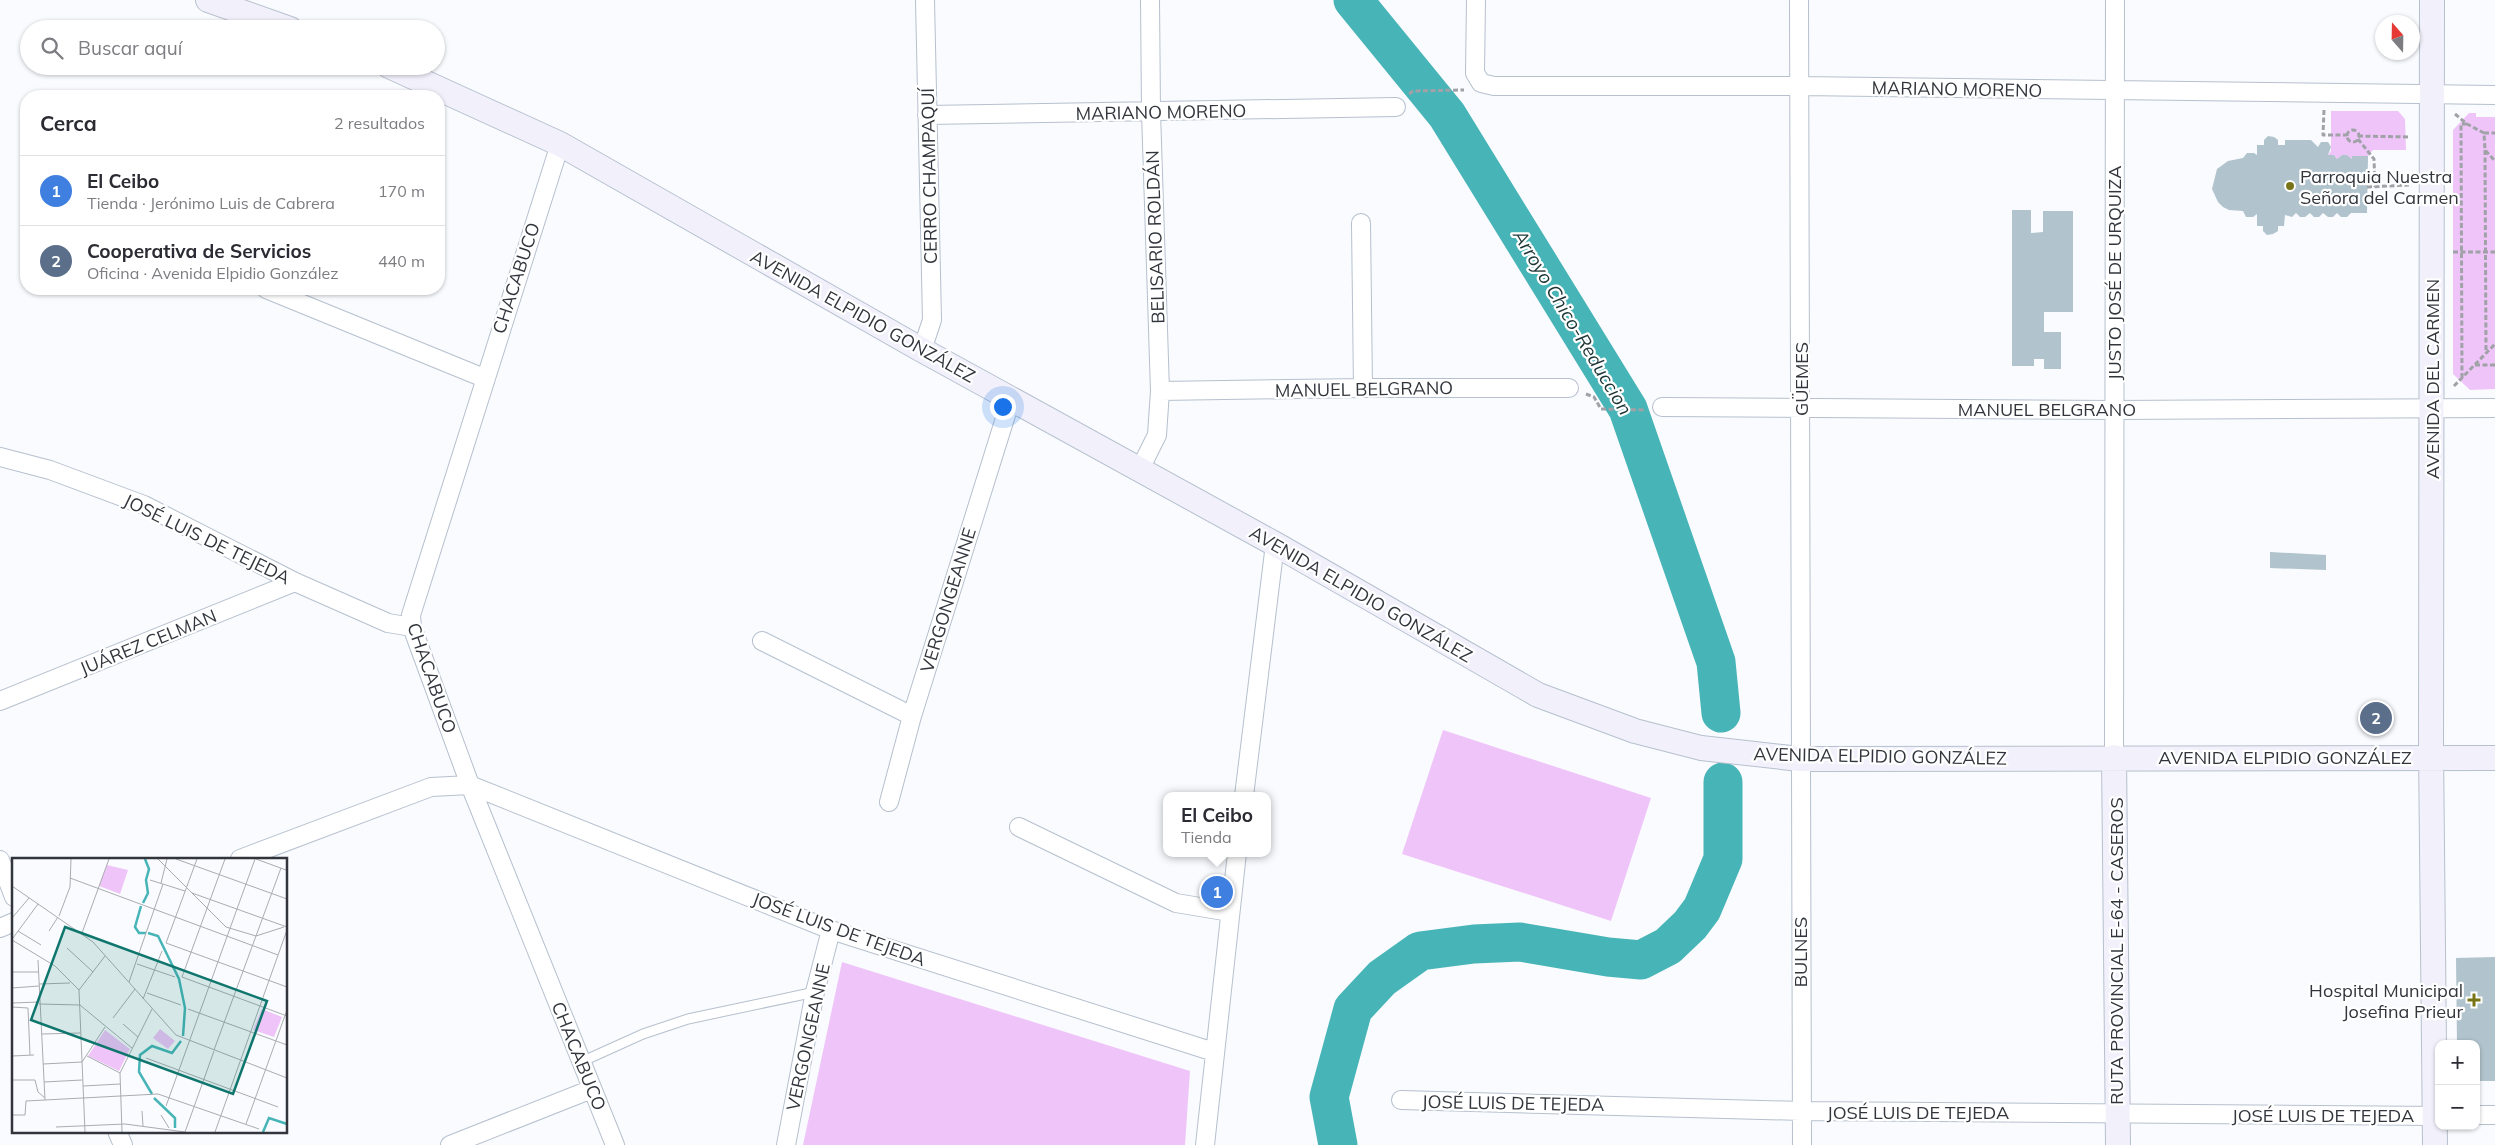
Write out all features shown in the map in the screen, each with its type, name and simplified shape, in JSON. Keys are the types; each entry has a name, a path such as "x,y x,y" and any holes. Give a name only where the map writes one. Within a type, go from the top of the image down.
{"main road":[{"path":"210,0 265,20"},
{"name":"AVENIDA DEL CARMEN","path":"2432,0 2431,757 2436,1085"},
{"name":"AVENIDA ELPIDIO GONZÁLEZ","path":"409,75 442,90"},
{"name":"AVENIDA ELPIDIO GONZÁLEZ","path":"445,92 560,144 922,350 1275,544 1538,695 1584,714 1635,731 1701,748 1800,759 2114,757 2495,758"},
{"name":"RUTA PROVINCIAL E-64 - CASEROS","path":"2114,757 2118,1145"},
{"name":"AVENIDA DEL CARMEN","path":"2435,1145 2436,1130"}],"street":[{"name":"CERRO CHAMPAQUÍ","path":"922,350 932,320 925,0"},
{"name":"BELISARIO ROLDÁN","path":"1140,469 1157,435 1160,392 1151,112 1150,0"},
{"path":"1474,86 1476,0"},
{"name":"GÜEMES","path":"1800,0 1800,759"},
{"name":"JUSTO JOSÉ DE URQUIZA","path":"2114,757 2115,0"},
{"name":"MARIANO MORENO","path":"1474,86 1800,86 2324,95 2495,95"},
{"name":"MARIANO MORENO","path":"927,115 1396,106"},
{"name":"CHACABUCO","path":"560,144 484,378 411,615 412,627 470,785 615,1145"},
{"path":"1361,224 1363,388"},
{"path":"281,295 484,378"},
{"name":"MANUEL BELGRANO","path":"1160,392 1363,388 1569,388"},
{"name":"VERGONGEANNE","path":"889,802 912,716 1011,399"},
{"name":"MANUEL BELGRANO","path":"1662,407 2114,410 2495,408"},
{"name":"JOSÉ LUIS DE TEJEDA","path":"0,457 50,470 144,505 296,582 388,622 412,627"},
{"path":"1244,792 1275,544"},
{"name":"JUÁREZ CELMAN","path":"0,701 296,582"},
{"path":"762,641 912,716"},
{"name":"BULNES","path":"1800,759 1802,1145"},
{"path":"243,858 431,786 470,785"},
{"name":"JOSÉ LUIS DE TEJEDA","path":"470,785 832,930 1214,1052"},
{"path":"1019,828 1176,903 1230,912"},
{"path":"1205,1145 1237,857"},
{"path":"0,860 12,892"},
{"path":"0,928 12,923"},
{"name":"VERGONGEANNE","path":"786,1145 815,992 832,930"},
{"path":"450,1145 592,1089"},
{"name":"JOSÉ LUIS DE TEJEDA","path":"1401,1100 1801,1111 2435,1116"},
{"path":"2480,1115 2495,1115"},
{"path":"117,1132 123,1145"}],"lane":[{"path":"581,1062 643,1034 688,1019 815,992"}],"path":[{"path":"1412,91 1474,86"},
{"path":"2324,95 2323,135 2347,135 2353,130 2374,160 2374,187"},
{"path":"2433,96 2467,124 2484,133 2495,133"},
{"path":"2462,378 2460,124 2467,124"},
{"path":"2484,133 2486,353"},
{"path":"2347,135 2351,141 2358,137 2433,137"},
{"path":"2485,150 2495,160"},
{"path":"2367,187 2433,184"},
{"path":"2433,252 2495,252"},
{"path":"2432,408 2495,344"},
{"path":"2474,365 2495,365"},
{"path":"1594,397 1602,409 1642,410"}],"shaded area":[{"path":"2331,111 2398,111 2405,119 2406,150 2373,150 2368,156 2352,156 2352,159 2347,155 2342,155 2337,159 2334,155 2328,155 2331,151"},
{"path":"2469,113 2476,113 2476,117 2495,117 2495,389 2470,390 2453,374 2453,130"},
{"path":"1443,730 1651,798 1611,921 1402,854"},
{"path":"842,962 1190,1071 1185,1145 803,1145"}],"building":[{"name":"Parroquia Nuestra Señora del Carmen","path":"2268,136 2278,140 2278,145 2285,145 2285,140 2311,140 2318,147 2321,142 2328,142 2331,147 2328,155 2334,155 2337,159 2342,155 2347,155 2352,159 2352,156 2368,156 2367,213 2351,213 2347,217 2341,217 2337,213 2333,217 2328,217 2323,213 2319,217 2314,217 2310,213 2305,217 2300,217 2296,213 2292,217 2285,215 2284,226 2278,226 2278,231 2267,235 2263,231 2263,226 2257,226 2257,214 2253,217 2246,217 2243,211 2229,210 2223,207 2218,202 2212,189 2217,169 2228,161 2243,158 2247,153 2257,155 2257,145 2264,145 2264,140"},
{"path":"2012,210 2031,210 2031,233 2043,232 2043,211 2073,211 2073,312 2044,312 2044,332 2061,332 2061,369 2044,369 2044,359 2034,359 2034,366 2012,366"},
{"path":"2270,552 2326,555 2326,570 2270,568"},
{"name":"Hospital Municipal Josefina Prieur","path":"2495,957 2495,1081 2480,1081 2480,1040 2457,1040 2456,958"}],"waterway":[{"name":"Arroyo Chico-Reduccion","path":"1353,0 1447,115 1628,409 1716,662 1721,713"},
{"name":"Arroyo Chico-Reduccion","path":"1338,1145 1329,1097 1353,1009 1382,978 1420,951 1474,944 1520,942 1608,957 1641,960 1668,946 1690,925 1702,909 1723,859 1723,782"}],"place":[{"name":"Parroquia Nuestra Señora del Carmen","path":"2290,186"},
{"name":"Cooperativa de Servicios","path":"2376,718"},
{"name":"El Ceibo","path":"1217,892"},
{"name":"Hospital Municipal Josefina Prieur","path":"2474,1000"}]}
